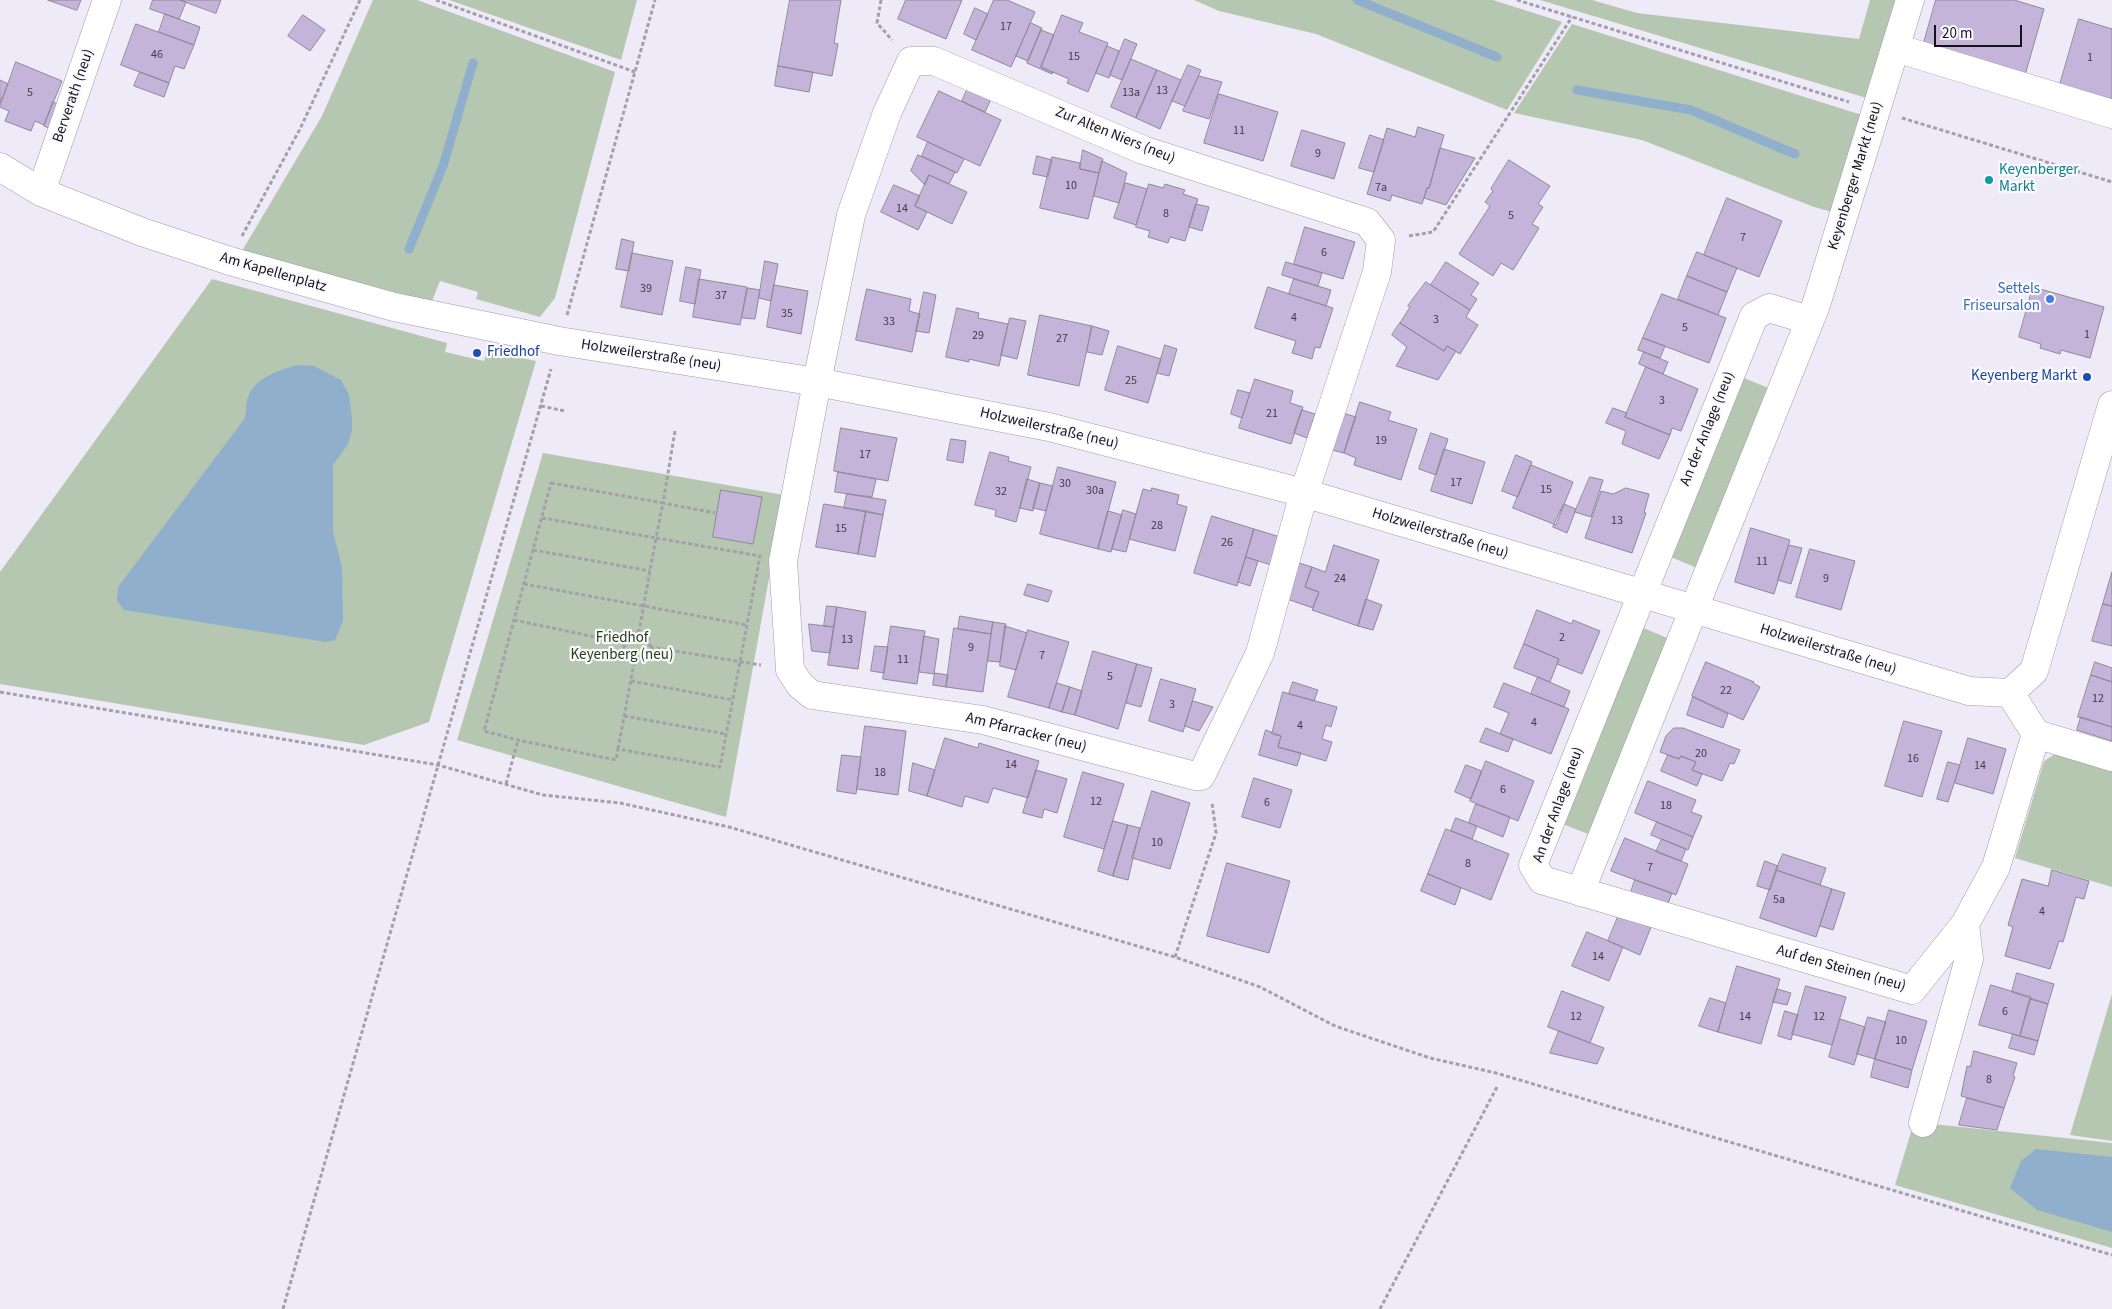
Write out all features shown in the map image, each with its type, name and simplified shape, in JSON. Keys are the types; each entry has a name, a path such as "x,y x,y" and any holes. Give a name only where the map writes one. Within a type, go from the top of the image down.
{"street":[{"name":"Berverath (neu)","path":"41,192 107,0"},
{"name":"Keyenberger Markt (neu)","path":"1812,313 1910,0"},
{"path":"1896,48 2112,114"},
{"name":"Zur Alten Niers (neu)","path":"911,61 934,61 1143,150 1366,222 1381,240"},
{"path":"790,670 783,561 816,382 851,215 887,113 911,61"},
{"name":"Am Kapellenplatz","path":"0,167 41,192 142,232 230,261 394,307 559,341"},
{"path":"1304,493 1377,272 1381,240"},
{"name":"An der Anlage (neu)","path":"1580,892 1542,880 1533,865 1641,595 1754,316 1769,308 1812,313"},
{"path":"1580,892 1812,313"},
{"name":"Holzweilerstraße (neu)","path":"559,341 816,382 1049,427 1304,493 1969,692 2010,693"},
{"path":"2112,405 2107,437 2034,671 2010,693 2036,734 2112,757"},
{"name":"Am Pfarracker (neu)","path":"790,670 800,685 812,695 983,720 1201,776 1260,653 1304,493"},
{"name":"Auf den Steinen (neu)","path":"1580,892 1912,990 1964,924 1996,867 2036,734"},
{"path":"1923,1123 1968,958 1964,924"}],"path":[{"path":"230,261 300,129 360,0"},
{"path":"436,0 635,72"},
{"path":"283,1309 655,0"},
{"path":"881,0 877,23 911,61"},
{"path":"1517,0 2112,182"},
{"path":"1381,240 1433,232 1572,17"},
{"path":"541,406 565,411"},
{"path":"639,632 675,431"},
{"path":"635,658 616,760 484,731 552,484 715,513"},
{"path":"542,518 760,556 720,767 618,750"},
{"path":"533,550 650,571"},
{"path":"524,584 747,625"},
{"path":"514,620 624,643"},
{"path":"639,632 646,634 650,640 648,653 635,658 625,649 624,643 627,636 639,632"},
{"path":"650,647 790,670"},
{"path":"631,681 733,700"},
{"path":"0,692 438,765 543,795 620,803 729,827 1175,958 1260,987 1335,1026 1430,1058 1507,1077 2112,1255"},
{"path":"624,716 726,734"},
{"path":"506,784 518,740"},
{"path":"1175,958 1216,833"},
{"path":"1380,1309 1498,1085"}],"green space":[{"path":"373,0 417,0 615,72 555,298 540,317 476,299 478,292 440,281 432,301 363,285 242,251 322,116"},
{"path":"449,0 637,0 621,60"},
{"path":"1194,0 1493,0 1562,22 1507,110 1316,34 1219,11"},
{"path":"1540,0 1592,0 1637,13 1859,39 1870,0 1898,0 1870,99"},
{"path":"1572,24 1862,115 1836,213 1814,207 1642,140 1514,113"},
{"path":"212,279 447,343 445,352 484,361 487,351 536,361 429,722 364,745 0,684 0,572"},
{"path":"1739,376 1771,389 1697,568 1666,555"},
{"name":"Friedhof Keyenberg (neu)","path":"543,453 784,495 726,817 457,740"},
{"path":"1641,627 1672,640 1591,835 1560,823"},
{"path":"2060,751 2112,766 2112,887 2015,858 2044,761"},
{"path":"2112,994 2112,1141 2070,1135"},
{"path":"1914,1122 2112,1143 2112,1248 1895,1185"}],"water":[{"path":"297,365 314,366 341,380 349,395 352,431 348,444 333,465 333,532 342,567 343,621 335,640 326,642 124,610 117,601 118,587 245,418 247,401 252,389 270,375"},
{"path":"2036,1149 2112,1157 2112,1232 2037,1210 2010,1188 2021,1161"}],"building":[{"path":"48,0 81,0 77,10"},
{"path":"153,0 180,0 186,2 179,19 150,9"},
{"path":"180,0 221,0 216,13"},
{"path":"790,0 841,0 834,43 838,44 832,76 778,66"},
{"path":"906,0 962,0 946,39 898,19"},
{"path":"994,0 1007,0 1035,12 1011,67 972,50"},
{"path":"1936,0 2014,0 2044,9 2025,75 1923,46"},
{"path":"975,8 988,14 976,40 964,34"},
{"path":"165,14 200,27 194,45 159,32"},
{"path":"303,15 325,30 310,51 288,36"},
{"path":"1062,15 1083,23 1079,32 1108,43 1088,92 1067,83 1069,79 1041,67"},
{"path":"2079,19 2112,29 2112,103 2059,88"},
{"path":"1031,23 1042,28 1028,61 1016,56"},
{"path":"136,24 194,45 184,69 175,66 169,83 121,65"},
{"path":"1041,30 1054,35 1041,67 1052,74 1027,63"},
{"path":"1125,39 1137,44 1122,80 1110,75"},
{"path":"1107,46 1119,51 1109,78 1096,73"},
{"path":"1131,59 1157,70 1136,118 1111,107"},
{"path":"16,62 62,81 44,125 35,121 31,131 5,121 9,111 0,107"},
{"path":"1188,65 1201,70 1185,106 1172,101"},
{"path":"778,66 813,72 809,92 775,86"},
{"path":"1157,70 1181,80 1160,129 1136,118"},
{"path":"140,72 169,83 164,97 134,86"},
{"path":"1199,76 1222,82 1209,119 1183,111"},
{"path":"0,80 8,84 0,103"},
{"path":"968,88 991,99 985,112 962,101"},
{"path":"939,91 1001,120 980,166 917,137"},
{"path":"1219,94 1278,112 1263,161 1204,143"},
{"path":"53,102 65,107 56,131 44,126"},
{"path":"1418,127 1444,135 1429,188 1427,188 1422,204 1392,195 1390,201 1367,194 1387,128 1415,137"},
{"path":"1302,130 1345,143 1334,179 1291,166"},
{"path":"1370,135 1384,140 1374,172 1359,168"},
{"path":"928,142 964,159 957,173 922,156"},
{"path":"1440,148 1475,158 1446,205 1424,198 1427,188 1429,188"},
{"path":"1083,150 1103,159 1099,173 1080,169"},
{"path":"918,155 955,172 949,184 929,175 925,185 911,171"},
{"path":"1037,156 1052,160 1048,177 1033,174"},
{"path":"1052,157 1080,163 1080,169 1099,173 1088,219 1040,208"},
{"path":"1509,160 1550,186 1538,204 1543,207 1532,224 1539,228 1520,259 1513,270 1501,263 1493,276 1459,254 1490,206 1485,202"},
{"path":"1102,161 1127,173 1119,203 1094,196"},
{"path":"929,175 967,192 952,224 915,206"},
{"path":"1126,183 1147,189 1136,225 1114,218"},
{"path":"1149,184 1163,188 1165,184 1185,190 1183,194 1198,199 1185,241 1170,237 1168,243 1148,237 1150,231 1136,227"},
{"path":"894,185 920,196 915,206 927,212 918,230 881,212"},
{"path":"1727,198 1782,221 1759,277 1704,255"},
{"path":"1196,204 1209,207 1202,231 1189,227"},
{"path":"1305,227 1355,242 1343,279 1294,264"},
{"path":"622,239 634,242 629,271 616,269"},
{"path":"1697,252 1737,268 1727,292 1687,276"},
{"path":"632,253 673,261 662,315 621,307"},
{"path":"765,261 778,264 771,301 759,298"},
{"path":"1286,262 1322,273 1318,286 1282,275"},
{"path":"1446,262 1479,283 1471,295 1477,299 1470,310 1431,285"},
{"path":"686,267 701,270 695,304 680,301"},
{"path":"1687,276 1727,292 1718,315 1678,299"},
{"path":"699,279 747,287 740,325 693,317"},
{"path":"1294,279 1331,290 1326,306 1289,294"},
{"path":"1426,282 1470,310 1466,317 1478,325 1460,354 1447,346 1444,351 1400,323 1410,307 1408,306"},
{"path":"774,285 808,291 801,334 767,327"},
{"path":"1268,287 1333,308 1320,348 1315,347 1312,359 1292,353 1296,341 1255,328"},
{"path":"2033,287 2104,307 2090,358 2061,350 2060,354 2040,348 2041,344 2019,337"},
{"path":"748,288 760,290 755,319 742,318"},
{"path":"867,289 911,299 909,311 920,314 912,352 856,340"},
{"path":"924,292 936,295 929,333 916,331"},
{"path":"1662,294 1726,318 1709,363 1643,338"},
{"path":"957,308 979,313 978,318 1008,324 999,366 969,359 969,362 946,357"},
{"path":"1040,315 1092,326 1079,386 1028,375"},
{"path":"1010,318 1026,321 1017,359 1001,355"},
{"path":"1400,323 1444,351 1447,346 1456,351 1438,380 1396,366 1407,347 1392,335"},
{"path":"1092,326 1109,331 1102,355 1087,352"},
{"path":"1643,338 1665,346 1660,358 1638,350"},
{"path":"1165,345 1177,349 1169,376 1157,373"},
{"path":"1118,346 1161,359 1148,403 1105,390"},
{"path":"1644,352 1668,362 1663,374 1639,364"},
{"path":"1646,367 1698,389 1681,431 1672,428 1670,435 1625,417"},
{"path":"1255,379 1293,391 1290,403 1303,407 1291,444 1239,428"},
{"path":"1238,390 1250,393 1242,418 1231,414"},
{"path":"1360,402 1391,412 1388,420 1417,429 1401,480 1354,465 1356,458 1344,453"},
{"path":"1613,408 1627,413 1625,417 1670,435 1659,459 1622,444 1626,431 1606,423"},
{"path":"1302,410 1315,414 1307,438 1294,433"},
{"path":"1343,413 1356,417 1344,453 1332,450"},
{"path":"841,428 897,438 888,481 834,471"},
{"path":"1431,433 1448,439 1436,475 1419,469"},
{"path":"951,439 966,441 963,463 947,460"},
{"path":"1444,449 1485,462 1472,504 1431,491"},
{"path":"990,452 1009,457 1008,461 1031,467 1016,522 995,516 996,510 975,505"},
{"path":"1516,455 1532,462 1518,497 1502,491"},
{"path":"1531,465 1573,482 1556,525 1513,508"},
{"path":"1058,467 1116,482 1098,549 1040,534"},
{"path":"838,472 876,479 872,497 835,492"},
{"path":"1590,477 1603,480 1591,517 1575,512"},
{"path":"1027,479 1040,483 1033,511 1020,508"},
{"path":"1040,483 1053,486 1046,511 1033,508"},
{"path":"1152,488 1179,495 1177,504 1187,507 1175,551 1129,539 1143,489 1151,491"},
{"path":"1626,488 1649,494 1644,513 1646,513 1632,553 1585,538 1601,491 1613,494"},
{"path":"721,490 762,497 753,544 713,537"},
{"path":"847,494 886,500 883,515 844,508"},
{"path":"824,504 866,511 858,554 816,547"},
{"path":"1564,504 1576,509 1567,533 1553,527"},
{"path":"1123,510 1136,514 1126,552 1112,549"},
{"path":"866,511 883,515 875,557 858,554"},
{"path":"1108,511 1122,515 1111,552 1098,549"},
{"path":"1212,516 1254,529 1237,586 1194,573"},
{"path":"1751,528 1790,540 1774,594 1735,582"},
{"path":"1254,529 1280,537 1271,565 1246,557"},
{"path":"1334,545 1379,560 1358,626 1312,610 1319,592 1305,587 1312,567 1325,572"},
{"path":"1789,545 1802,548 1791,584 1778,580"},
{"path":"1810,549 1855,561 1841,610 1796,597"},
{"path":"1246,557 1258,561 1250,586 1238,582"},
{"path":"1299,563 1312,567 1305,587 1319,592 1313,608 1287,599"},
{"path":"2112,572 2112,606 2103,604"},
{"path":"1028,584 1052,591 1048,602 1024,595"},
{"path":"1366,599 1382,605 1373,630 1358,626"},
{"path":"2103,604 2112,606 2112,646 2092,641"},
{"path":"827,606 837,607 834,627 824,626"},
{"path":"837,607 866,612 858,669 828,665"},
{"path":"1537,610 1572,624 1573,620 1600,631 1582,674 1557,664 1559,659 1524,644"},
{"path":"960,616 993,622 991,634 958,629"},
{"path":"993,622 1006,624 1000,662 988,661"},
{"path":"809,624 834,627 830,653 812,651"},
{"path":"891,626 925,631 917,684 883,679"},
{"path":"1005,626 1027,633 1016,670 1000,666"},
{"path":"954,628 991,634 983,692 946,687"},
{"path":"1028,630 1069,642 1049,708 1008,697"},
{"path":"924,636 939,639 934,674 919,672"},
{"path":"1524,644 1559,659 1550,682 1514,668"},
{"path":"875,646 888,647 884,673 871,671"},
{"path":"1093,651 1137,664 1118,729 1075,715"},
{"path":"1706,662 1754,682 1760,687 1743,720 1692,696"},
{"path":"2095,662 2112,668 2112,682 2091,675"},
{"path":"1137,664 1152,668 1141,707 1126,703"},
{"path":"935,673 948,675 946,687 933,685"},
{"path":"2091,675 2112,682 2112,727 2078,717"},
{"path":"1538,677 1570,691 1564,707 1531,694"},
{"path":"1161,679 1196,689 1183,732 1149,721"},
{"path":"1293,682 1318,690 1314,701 1289,694"},
{"path":"1057,683 1070,687 1062,712 1049,708"},
{"path":"1504,683 1569,709 1551,754 1500,734 1509,713 1494,707"},
{"path":"1070,687 1082,691 1075,715 1062,712"},
{"path":"1283,692 1337,707 1331,727 1326,725 1322,739 1332,742 1326,761 1278,747 1281,736 1272,734"},
{"path":"1693,697 1728,714 1723,728 1687,715"},
{"path":"1193,701 1213,707 1199,731 1185,726"},
{"path":"2081,717 2112,727 2112,741 2077,730"},
{"path":"1904,721 1942,731 1922,797 1885,786"},
{"path":"865,726 906,731 898,795 857,789"},
{"path":"1486,728 1513,739 1508,752 1480,742"},
{"path":"1674,728 1683,728 1740,750 1734,764 1730,763 1722,781 1692,770 1696,762 1681,756 1679,759 1660,752 1666,736"},
{"path":"1266,730 1281,736 1278,747 1301,753 1297,766 1259,755"},
{"path":"945,738 978,748 979,743 1039,761 1028,798 993,788 988,803 965,796 962,807 927,796"},
{"path":"1968,738 2006,749 1993,794 1955,783"},
{"path":"842,755 861,757 856,794 837,791"},
{"path":"1668,755 1679,759 1681,756 1696,762 1692,770 1702,774 1697,786 1661,771"},
{"path":"1486,761 1534,781 1518,821 1470,801"},
{"path":"1948,762 1960,765 1948,802 1937,799"},
{"path":"913,763 935,770 927,796 909,791"},
{"path":"1466,765 1482,771 1471,799 1455,792"},
{"path":"1036,770 1067,779 1057,813 1044,809 1042,818 1023,813"},
{"path":"1083,772 1124,784 1104,849 1064,837"},
{"path":"1254,778 1292,790 1280,828 1242,817"},
{"path":"1648,781 1696,800 1691,812 1702,816 1693,837 1635,813"},
{"path":"1152,791 1190,803 1170,869 1132,858"},
{"path":"1476,804 1510,817 1503,837 1469,823"},
{"path":"1456,818 1477,826 1472,839 1451,831"},
{"path":"1113,821 1128,825 1113,876 1098,871"},
{"path":"1657,822 1693,837 1688,850 1651,835"},
{"path":"1128,825 1140,828 1128,880 1113,876"},
{"path":"1446,829 1509,854 1491,900 1428,874"},
{"path":"1625,838 1688,864 1676,895 1611,871"},
{"path":"1662,839 1686,849 1681,861 1656,852"},
{"path":"1783,854 1826,868 1820,885 1776,870"},
{"path":"1765,861 1778,866 1770,890 1757,886"},
{"path":"1227,863 1290,881 1269,953 1207,936"},
{"path":"1776,870 1832,889 1816,937 1760,918"},
{"path":"2052,870 2089,881 2084,899 2076,897 2063,942 2059,941 2050,969 2005,956 2013,927 2008,925 2022,879 2048,886"},
{"path":"1428,874 1461,888 1455,905 1421,891"},
{"path":"1635,880 1672,893 1667,906 1630,895"},
{"path":"1832,889 1845,893 1833,930 1820,926"},
{"path":"1618,917 1651,927 1640,955 1608,941"},
{"path":"1587,932 1623,947 1609,981 1572,966"},
{"path":"1737,966 1780,979 1761,1044 1718,1032"},
{"path":"2017,973 2054,984 2048,1004 2012,992"},
{"path":"1991,985 2031,997 2020,1036 1979,1025"},
{"path":"1806,986 1846,997 1832,1045 1792,1034"},
{"path":"1777,989 1791,993 1787,1005 1773,1002"},
{"path":"1562,991 1604,1007 1590,1043 1548,1027"},
{"path":"1710,998 1726,1003 1718,1032 1699,1026"},
{"path":"2030,999 2048,1004 2038,1041 2020,1036"},
{"path":"1889,1010 1927,1021 1912,1070 1875,1059"},
{"path":"1785,1011 1798,1015 1791,1040 1778,1036"},
{"path":"1868,1017 1886,1022 1875,1059 1857,1054"},
{"path":"1840,1019 1865,1027 1854,1065 1829,1057"},
{"path":"1559,1031 1604,1048 1597,1064 1550,1053"},
{"path":"2013,1034 2038,1041 2034,1055 2009,1048"},
{"path":"1974,1051 2017,1063 2013,1076 2015,1077 2004,1108 1961,1096 1967,1066 1970,1067"},
{"path":"1875,1059 1912,1070 1908,1088 1871,1077"},
{"path":"1967,1098 2004,1108 1997,1130 1959,1125"}],"waterway":[{"path":"1357,0 1497,57"},
{"path":"409,249 443,166 473,63"},
{"path":"1577,90 1691,110 1795,154"}],"place":[{"name":"Keyenberger Markt","path":"1989,180"},
{"name":"Settels Friseursalon","path":"2050,299"},
{"name":"Friedhof","path":"477,353"},
{"name":"Keyenberg Markt","path":"2087,377"}]}
